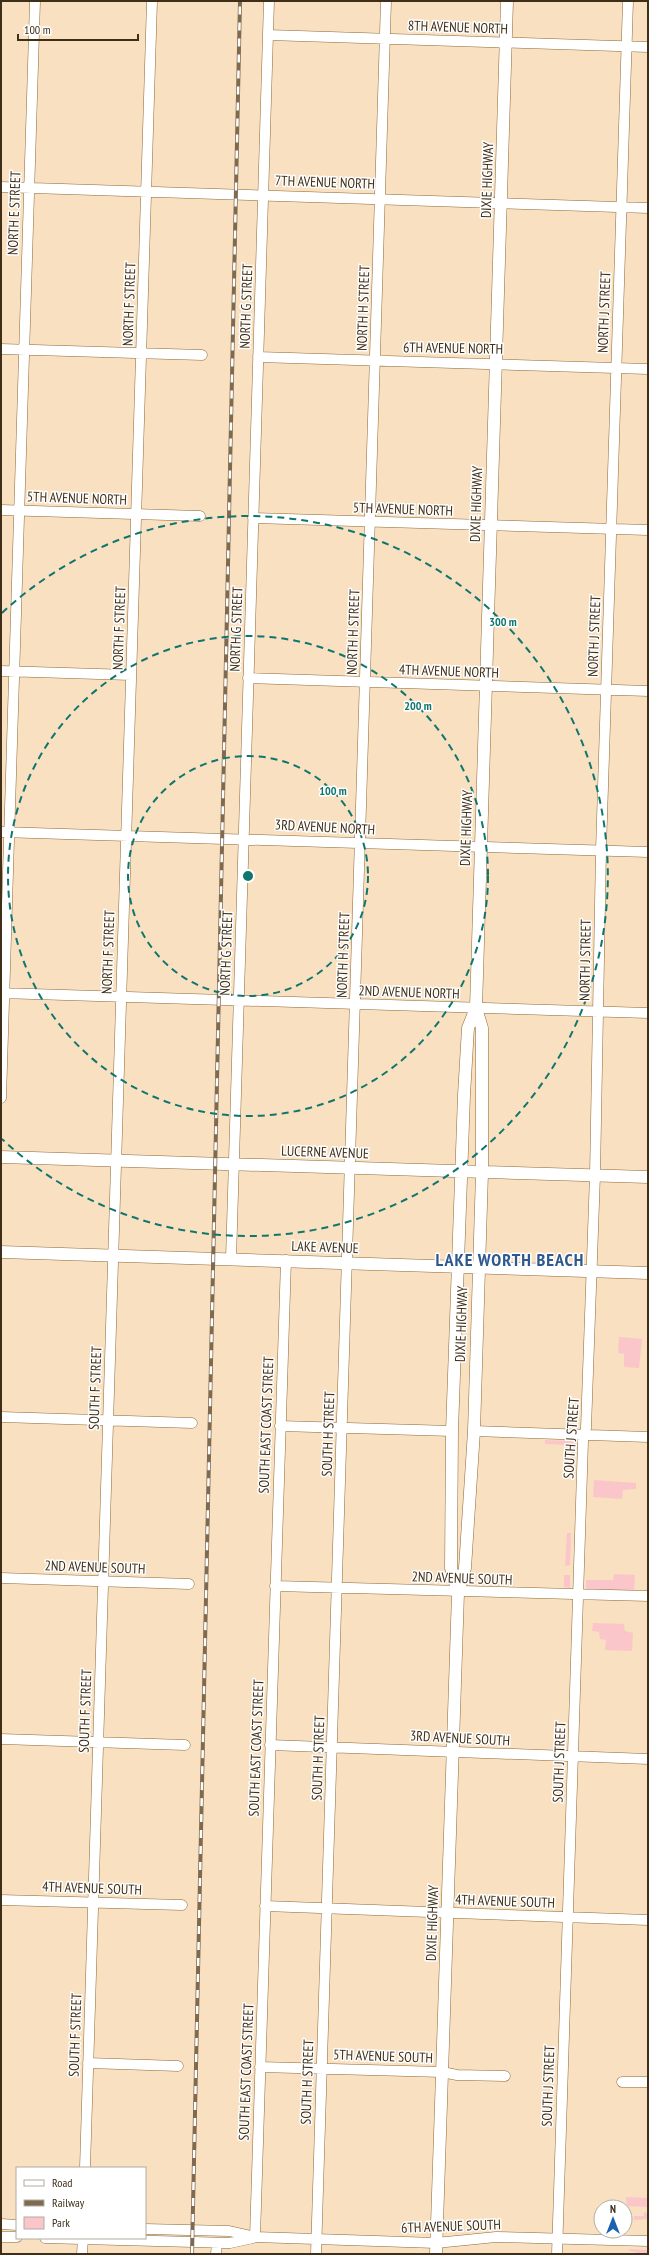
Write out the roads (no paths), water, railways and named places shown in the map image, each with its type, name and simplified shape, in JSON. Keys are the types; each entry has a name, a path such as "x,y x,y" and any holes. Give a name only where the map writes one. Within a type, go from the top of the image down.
{"main road":[{"name":"DIXIE HIGHWAY","path":"436,2248 458,1593 465,1568 474,1431 482,1173 482,1028 476,1008 507,1"},
{"name":"DIXIE HIGHWAY","path":"458,1593 451,1568 452,1431 457,1267 460,1172 468,1028 476,1008"},
{"name":"LUCERNE AVENUE","path":"1,1157 648,1177"},
{"name":"LAKE AVENUE","path":"1,1252 286,1260 648,1273"}],"street":[{"name":"NORTH E STREET","path":"1,1098 5,832 14,671 35,1"},
{"name":"NORTH F STREET","path":"113,1256 152,1"},
{"name":"NORTH G STREET","path":"231,1259 269,1"},
{"name":"NORTH H STREET","path":"347,1263 386,1"},
{"name":"NORTH J STREET","path":"592,1271 601,850 628,1"},
{"name":"8TH AVENUE NORTH","path":"268,35 648,47"},
{"name":"7TH AVENUE NORTH","path":"1,187 380,198 648,208"},
{"path":"1,349 202,355"},
{"name":"6TH AVENUE NORTH","path":"258,357 496,363 648,369"},
{"name":"5TH AVENUE NORTH","path":"1,510 200,516"},
{"name":"5TH AVENUE NORTH","path":"253,518 648,530"},
{"path":"1,671 131,675"},
{"name":"4TH AVENUE NORTH","path":"248,678 648,691"},
{"name":"3RD AVENUE NORTH","path":"5,832 243,838 648,852"},
{"name":"2ND AVENUE NORTH","path":"3,993 238,999 648,1013"},
{"name":"SOUTH F STREET","path":"85,2167 113,1256"},
{"name":"SOUTH EAST COAST STREET","path":"255,2237 286,1260"},
{"name":"SOUTH H STREET","path":"316,2254 347,1263"},
{"name":"SOUTH J STREET","path":"557,2254 578,1595 592,1271"},
{"path":"1,1417 192,1423"},
{"path":"280,1426 452,1431"},
{"path":"474,1431 648,1437"},
{"name":"2ND AVENUE SOUTH","path":"1,1578 189,1584"},
{"name":"2ND AVENUE SOUTH","path":"275,1586 458,1593 648,1596"},
{"path":"1,1739 185,1745"},
{"name":"3RD AVENUE SOUTH","path":"270,1745 648,1759"},
{"name":"4TH AVENUE SOUTH","path":"1,1900 182,1905"},
{"name":"4TH AVENUE SOUTH","path":"265,1906 648,1920"},
{"path":"88,2064 178,2066"},
{"name":"5TH AVENUE SOUTH","path":"260,2067 442,2072 457,2075 505,2076"},
{"path":"622,2082 648,2082"},
{"path":"1,2224 16,2225"},
{"name":"6TH AVENUE SOUTH","path":"146,2229 229,2231 255,2237 316,2239 436,2248 496,2237 648,2241"},
{"path":"1,2237 16,2237"},
{"name":"6TH AVENUE SOUTH","path":"83,2239 230,2243 255,2237"},
{"path":"82,2254 83,2239"},
{"path":"216,2254 217,2243"}],"railway":[{"path":"192,2254 240,1"}],"district":[{"name":"LAKE WORTH BEACH","path":"510,1259"}]}
